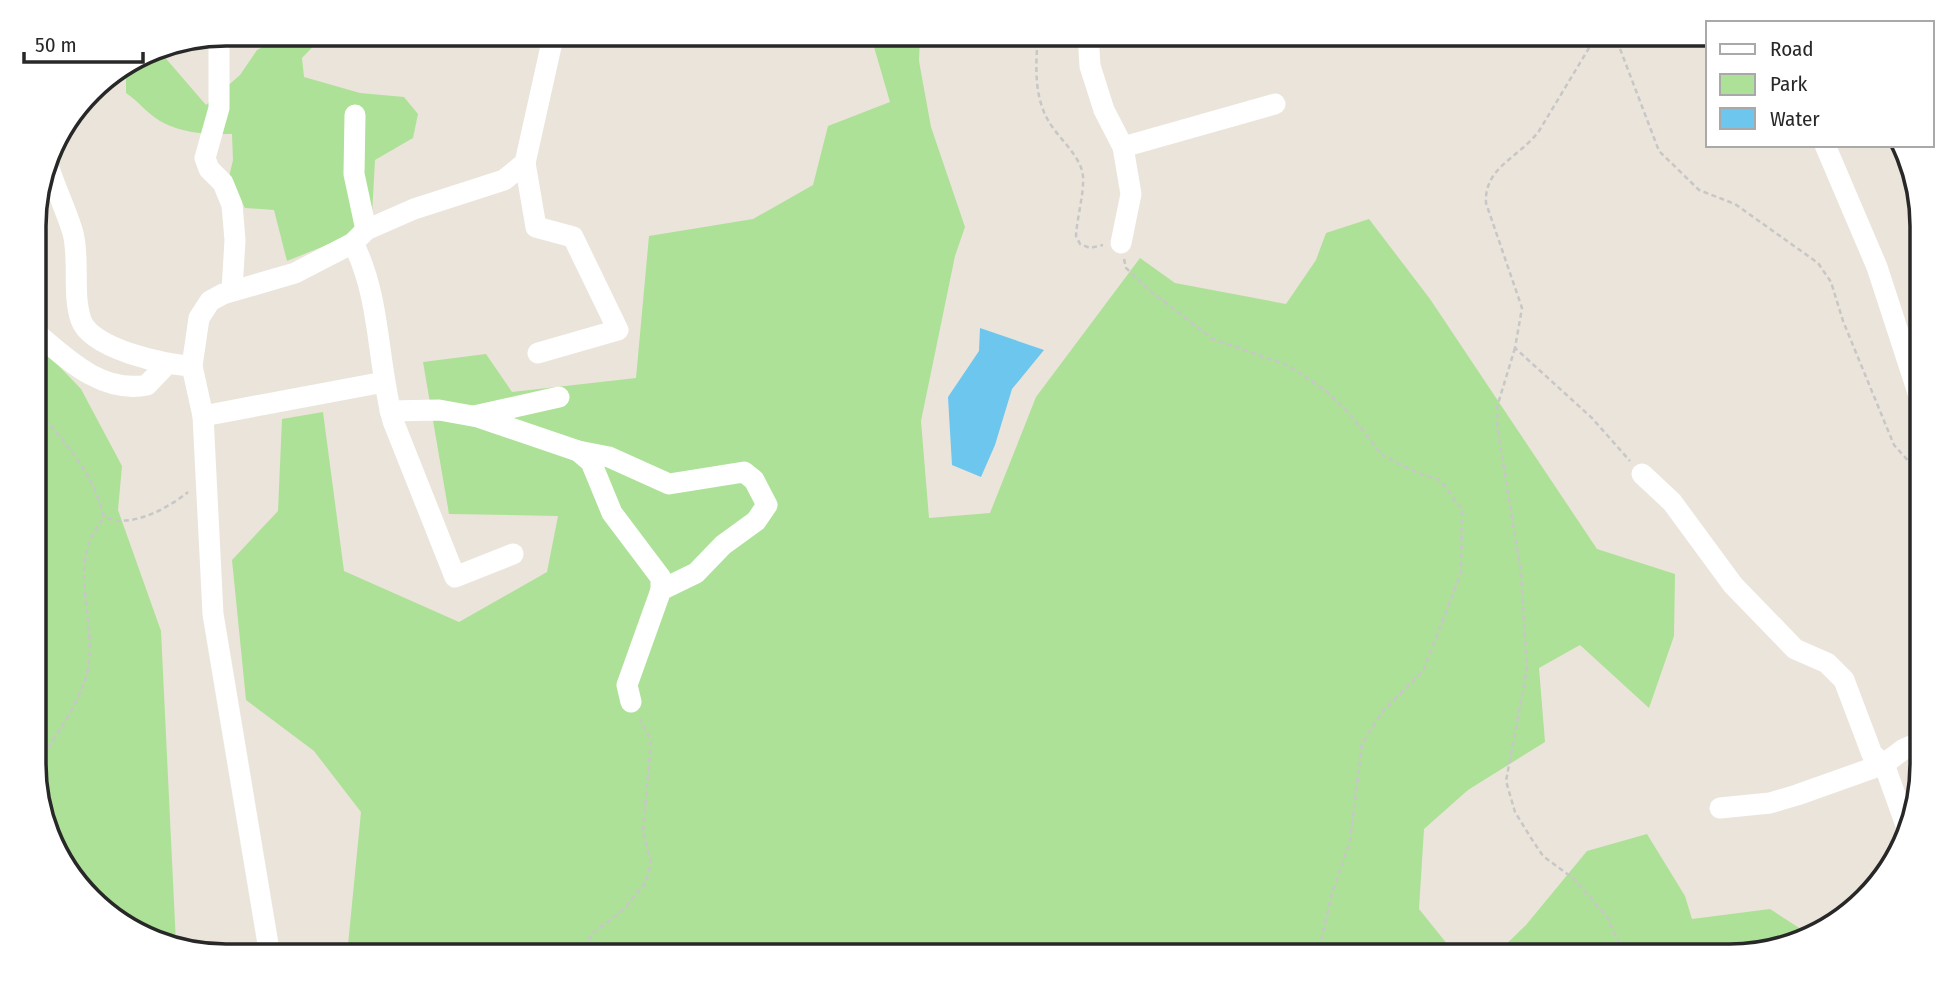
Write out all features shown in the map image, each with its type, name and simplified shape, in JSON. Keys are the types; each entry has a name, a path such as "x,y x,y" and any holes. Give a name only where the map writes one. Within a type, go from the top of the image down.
{"street":[{"path":"216,46 219,108 205,158 209,169 223,183 232,205 235,240 232,290"},
{"path":"538,353 618,330 573,237 536,227 525,163 551,46"},
{"path":"1089,46 1090,66 1104,110 1123,147 1131,194 1121,243"},
{"path":"1123,147 1275,104"},
{"path":"355,115 354,174 360,236 390,411 455,577 513,554"},
{"path":"1826,147 1877,267 1910,368"},
{"path":"268,944 213,614 203,416 192,366 199,318 210,301 232,290 295,273 414,209 504,180 525,163"},
{"path":"52,177 73,235 81,321 90,333 108,343 166,365 192,366"},
{"path":"46,341 82,370 118,386 147,385 166,365"},
{"path":"203,416 384,382"},
{"path":"472,416 559,397"},
{"path":"390,411 439,410 472,416 578,451 608,457 669,484 744,472 763,493 767,505 756,521 723,545 696,573 661,590"},
{"path":"578,451 591,463 612,513 661,578 661,590 627,685 631,702"},
{"path":"1642,474 1672,502 1733,585 1796,649 1827,663 1843,680 1872,754 1884,764 1902,814"},
{"path":"1720,808 1770,803 1884,764 1910,746"}],"path":[{"path":"1037,46 1039,96 1048,121 1078,163 1083,177 1076,236 1080,244 1090,248 1121,243 1126,268 1184,319 1213,339 1287,365 1325,390 1350,414 1382,455 1418,473 1440,480 1462,509 1461,573 1423,671 1384,710 1362,743 1350,841 1332,893 1321,943"},
{"path":"1590,46 1539,131 1528,145 1490,176 1485,188 1486,203 1522,308 1515,348 1497,407 1497,425 1521,573 1527,669 1506,781 1515,812 1543,856 1574,879 1607,917 1619,943"},
{"path":"1619,46 1658,151 1699,190 1735,204 1818,262 1831,282 1843,321 1894,445 1910,463"},
{"path":"1515,348 1592,418 1642,474"},
{"path":"46,418 61,434 79,461 104,517 113,521 132,520 152,512 181,498 205,478"},
{"path":"46,751 86,680 90,649 85,577 87,556 90,540 104,517"},
{"path":"588,944 592,934 623,910 646,881 651,863 643,832 651,741 631,702"}],"green space":[{"path":"264,46 314,46 302,58 304,77 360,93 404,97 418,114 413,138 375,160 372,215 349,236 287,261 274,210 245,208 229,177 233,160 232,134 186,131 169,125 156,118 126,93 126,75 164,56 206,105 240,75 257,50"},
{"path":"874,46 920,46 919,61 931,127 965,227 955,256 921,421 929,518 990,513 1036,397 1140,258 1175,283 1286,304 1316,260 1326,233 1369,219 1430,299 1597,549 1675,574 1674,636 1649,708 1580,645 1539,668 1545,742 1468,790 1424,829 1419,909 1447,943 348,944 361,812 314,751 246,700 232,560 278,511 282,419 323,412 344,571 459,622 547,572 558,516 449,514 423,362 486,354 512,392 636,378 649,236 753,219 813,185 828,126 890,102"},
{"path":"46,353 81,389 122,466 118,510 161,631 176,936 135,919 98,891 70,854 59,833 52,810 46,764"},
{"path":"1647,834 1685,896 1692,919 1770,909 1800,929 1765,940 1742,943 1507,943 1526,925 1587,851"}],"water":[{"path":"980,328 1044,350 1012,389 995,445 981,477 952,465 948,397 979,351"}]}
